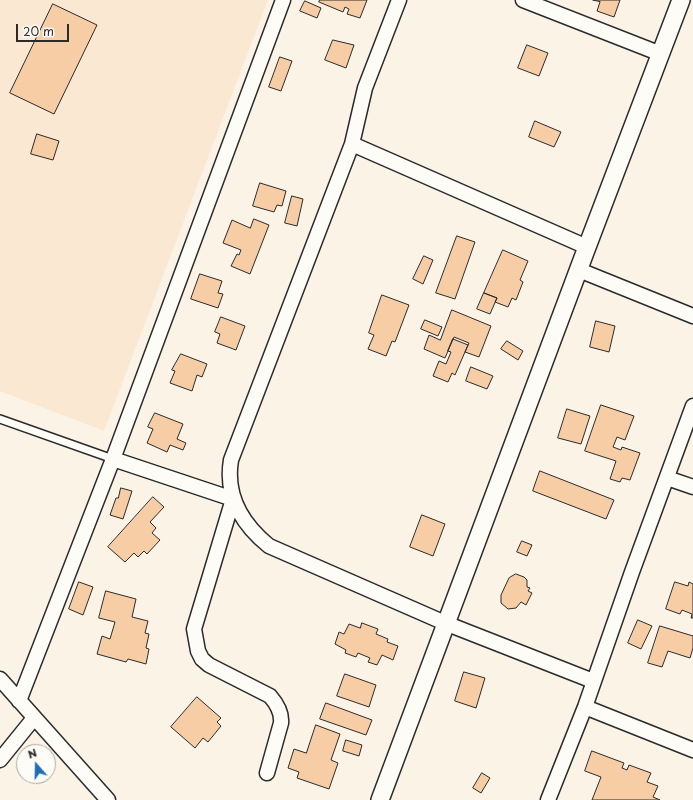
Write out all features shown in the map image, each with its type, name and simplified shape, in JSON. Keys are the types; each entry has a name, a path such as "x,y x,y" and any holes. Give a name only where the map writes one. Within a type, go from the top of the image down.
{"street":[{"path":"20,700 113,460 283,0"},
{"path":"399,0 365,88 352,144 231,460 229,482 233,499 253,531 269,546 445,623 593,681"},
{"path":"523,0 661,54"},
{"path":"380,800 445,623 681,0"},
{"path":"352,144 587,246"},
{"path":"579,270 693,316"},
{"path":"548,800 585,707 593,681 693,406"},
{"path":"113,460 233,499"},
{"path":"667,478 693,487"},
{"path":"233,499 194,629 198,651 202,659 209,665 270,696 276,703 281,718 281,723 267,773"},
{"path":"0,679 108,800"},
{"path":"585,707 693,750"},
{"path":"0,760 34,718"}],"lane":[{"path":"0,419 113,460"}],"shaded area":[{"path":"0,0 268,0 104,431 0,391"}],"building":[{"path":"320,0 367,0 360,18 347,14 349,9 345,7 343,12 319,2"},
{"path":"593,0 620,0 614,17 597,11 600,2"},
{"path":"305,1 321,8 317,18 300,11"},
{"path":"53,4 97,25 54,114 10,93"},
{"path":"333,40 354,45 346,68 325,60"},
{"path":"527,45 548,53 539,76 518,68"},
{"path":"280,57 292,61 281,91 269,87"},
{"path":"535,121 561,132 554,147 529,137"},
{"path":"37,134 59,141 53,160 31,154"},
{"path":"260,183 286,191 282,206 277,205 274,212 253,206"},
{"path":"292,196 303,199 297,226 285,223"},
{"path":"254,219 269,225 250,274 231,266 237,254 239,255 241,250 223,243 232,220 250,228"},
{"path":"457,236 475,242 455,299 436,293"},
{"path":"503,250 528,261 520,280 523,282 516,300 512,298 508,307 495,302 497,298 484,293"},
{"path":"424,256 433,260 423,284 413,279"},
{"path":"200,274 222,281 218,293 223,294 218,308 191,299"},
{"path":"484,293 497,298 490,314 477,309"},
{"path":"382,295 409,305 395,342 392,341 386,356 368,349 374,335 369,333"},
{"path":"452,310 491,326 479,357 465,352 469,343 454,337 445,358 424,349 429,335 440,340"},
{"path":"221,317 245,326 236,350 217,343 220,334 215,332"},
{"path":"425,320 442,327 438,336 421,329"},
{"path":"596,321 615,326 609,352 590,347"},
{"path":"453,339 468,345 455,375 452,373 448,382 433,376 439,361 446,364 451,352 448,351"},
{"path":"507,341 523,351 518,360 501,349"},
{"path":"181,354 207,364 202,377 197,375 192,391 170,383 175,371 172,370"},
{"path":"471,367 493,376 487,389 466,381"},
{"path":"601,405 634,416 625,440 617,437 613,447 621,450 622,447 640,453 630,480 622,478 620,482 610,479 616,461 585,451"},
{"path":"567,409 590,416 581,444 558,438"},
{"path":"155,413 183,424 177,439 186,443 183,450 170,445 167,452 147,443 153,429 148,427"},
{"path":"540,471 614,500 606,519 533,491"},
{"path":"121,488 132,491 123,519 110,515"},
{"path":"153,497 164,507 150,522 156,528 152,533 160,540 147,554 144,551 138,557 134,553 125,562 108,547"},
{"path":"422,515 445,524 433,556 410,547"},
{"path":"522,541 532,545 527,556 517,552"},
{"path":"516,574 527,580 527,587 530,588 528,591 532,593 526,605 521,602 516,608 508,609 501,603 501,595 509,578"},
{"path":"79,582 93,587 83,615 69,609"},
{"path":"675,582 688,586 689,582 693,584 693,618 691,618 692,614 682,610 680,614 666,609"},
{"path":"106,591 136,599 132,617 148,621 145,633 149,634 146,648 149,649 146,664 128,659 126,662 97,654 102,636 110,639 115,622 99,618"},
{"path":"638,620 652,626 641,649 628,643"},
{"path":"362,623 378,629 376,634 388,639 387,642 398,646 393,660 382,655 377,665 368,662 370,658 358,653 356,657 345,653 346,650 335,644 339,632 344,634 349,624 360,628"},
{"path":"660,626 693,636 693,648 690,658 668,651 662,667 648,663"},
{"path":"464,672 485,678 476,708 455,701"},
{"path":"345,674 376,685 369,707 337,696"},
{"path":"197,697 221,718 217,722 221,726 208,742 203,738 195,748 171,727"},
{"path":"326,703 372,720 366,735 320,719"},
{"path":"316,725 340,734 331,760 338,763 329,789 297,778 299,772 288,768 294,749 306,753"},
{"path":"346,740 362,745 359,756 343,751"},
{"path":"592,751 624,763 622,768 627,770 629,765 651,773 647,782 658,786 653,797 660,800 592,800 601,777 585,771"},
{"path":"482,773 490,778 481,793 473,788"}]}
